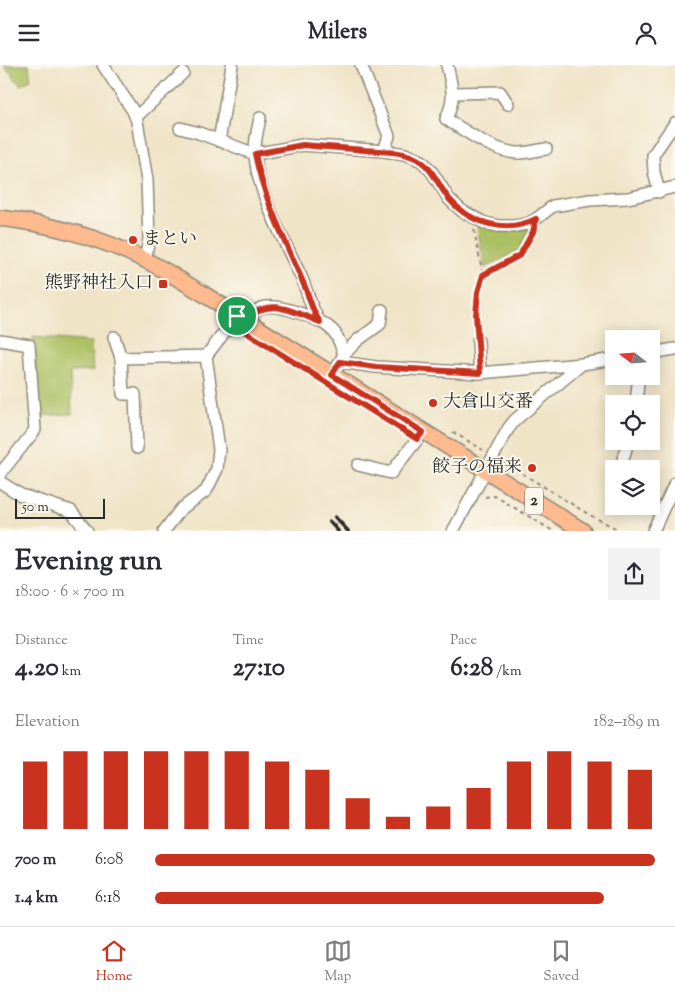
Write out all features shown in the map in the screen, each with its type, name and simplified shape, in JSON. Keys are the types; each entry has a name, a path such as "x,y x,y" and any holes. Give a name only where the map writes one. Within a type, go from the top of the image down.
{"main road":[{"name":"2","path":"0,221 38,223 68,231 108,244 145,260 583,531"}],"street":[{"path":"103,65 136,117 147,180 149,239 145,260"},
{"path":"219,141 232,65"},
{"path":"361,65 389,136 384,151"},
{"path":"446,65 454,93 451,108 446,119 488,144 510,151 519,153 546,149"},
{"path":"136,117 184,73"},
{"path":"454,93 500,92 508,105"},
{"path":"260,118 254,147 260,181 270,209 306,289 315,316 334,332 342,358"},
{"path":"659,192 654,172 653,155 675,123"},
{"path":"180,128 255,154 303,145 405,154 422,161 432,172 449,199 462,211 485,223 499,226 515,227 527,224 553,206 590,200 628,197 659,192 675,187"},
{"path":"121,358 206,356 241,318 251,315 260,308 282,308 320,322"},
{"path":"332,375 342,358 358,339 380,324 382,310"},
{"path":"114,337 121,358 122,394 135,393 137,448"},
{"path":"0,340 29,345 35,430 0,474"},
{"path":"478,341 480,373"},
{"path":"660,352 675,349"},
{"path":"164,531 180,509 206,491 217,469 220,449 206,356"},
{"path":"342,358 376,367 480,373 605,360"},
{"path":"452,531 508,429 515,420 582,363"},
{"path":"358,465 391,473 423,432"},
{"path":"0,482 21,495 71,511 87,531"},
{"path":"653,531 675,483"}],"path":[{"path":"472,216 483,275 478,292 476,315 478,341"},
{"path":"483,275 520,255 533,232 536,219"},
{"path":"512,467 588,514 621,531"},
{"path":"494,496 553,531"}],"green space":[{"path":"4,65 29,65 31,80 20,85"},
{"path":"477,226 505,233 530,227 519,250 485,268"},
{"path":"33,337 91,342 93,371 70,372 72,414 39,416"}],"railway":[{"path":"335,517 348,531"},
{"path":"330,522 338,531"}],"place":[{"name":"まとい","path":"133,240"},
{"name":"熊野神社入口","path":"163,284"},
{"name":"大倉山交番","path":"433,403"},
{"name":"餃子の福来","path":"532,468"}],"route":[{"path":"303,145 405,154 422,161 432,172 449,199 462,211 485,223 515,227 536,219 533,232 520,255 483,275 478,292 476,315 480,373 376,367 340,362 332,375 423,432 417,439 238,328 231,323 237,316 246,321 260,308 270,307 282,308 320,322 315,316 306,289 270,209 260,181 255,154 303,145"}]}
